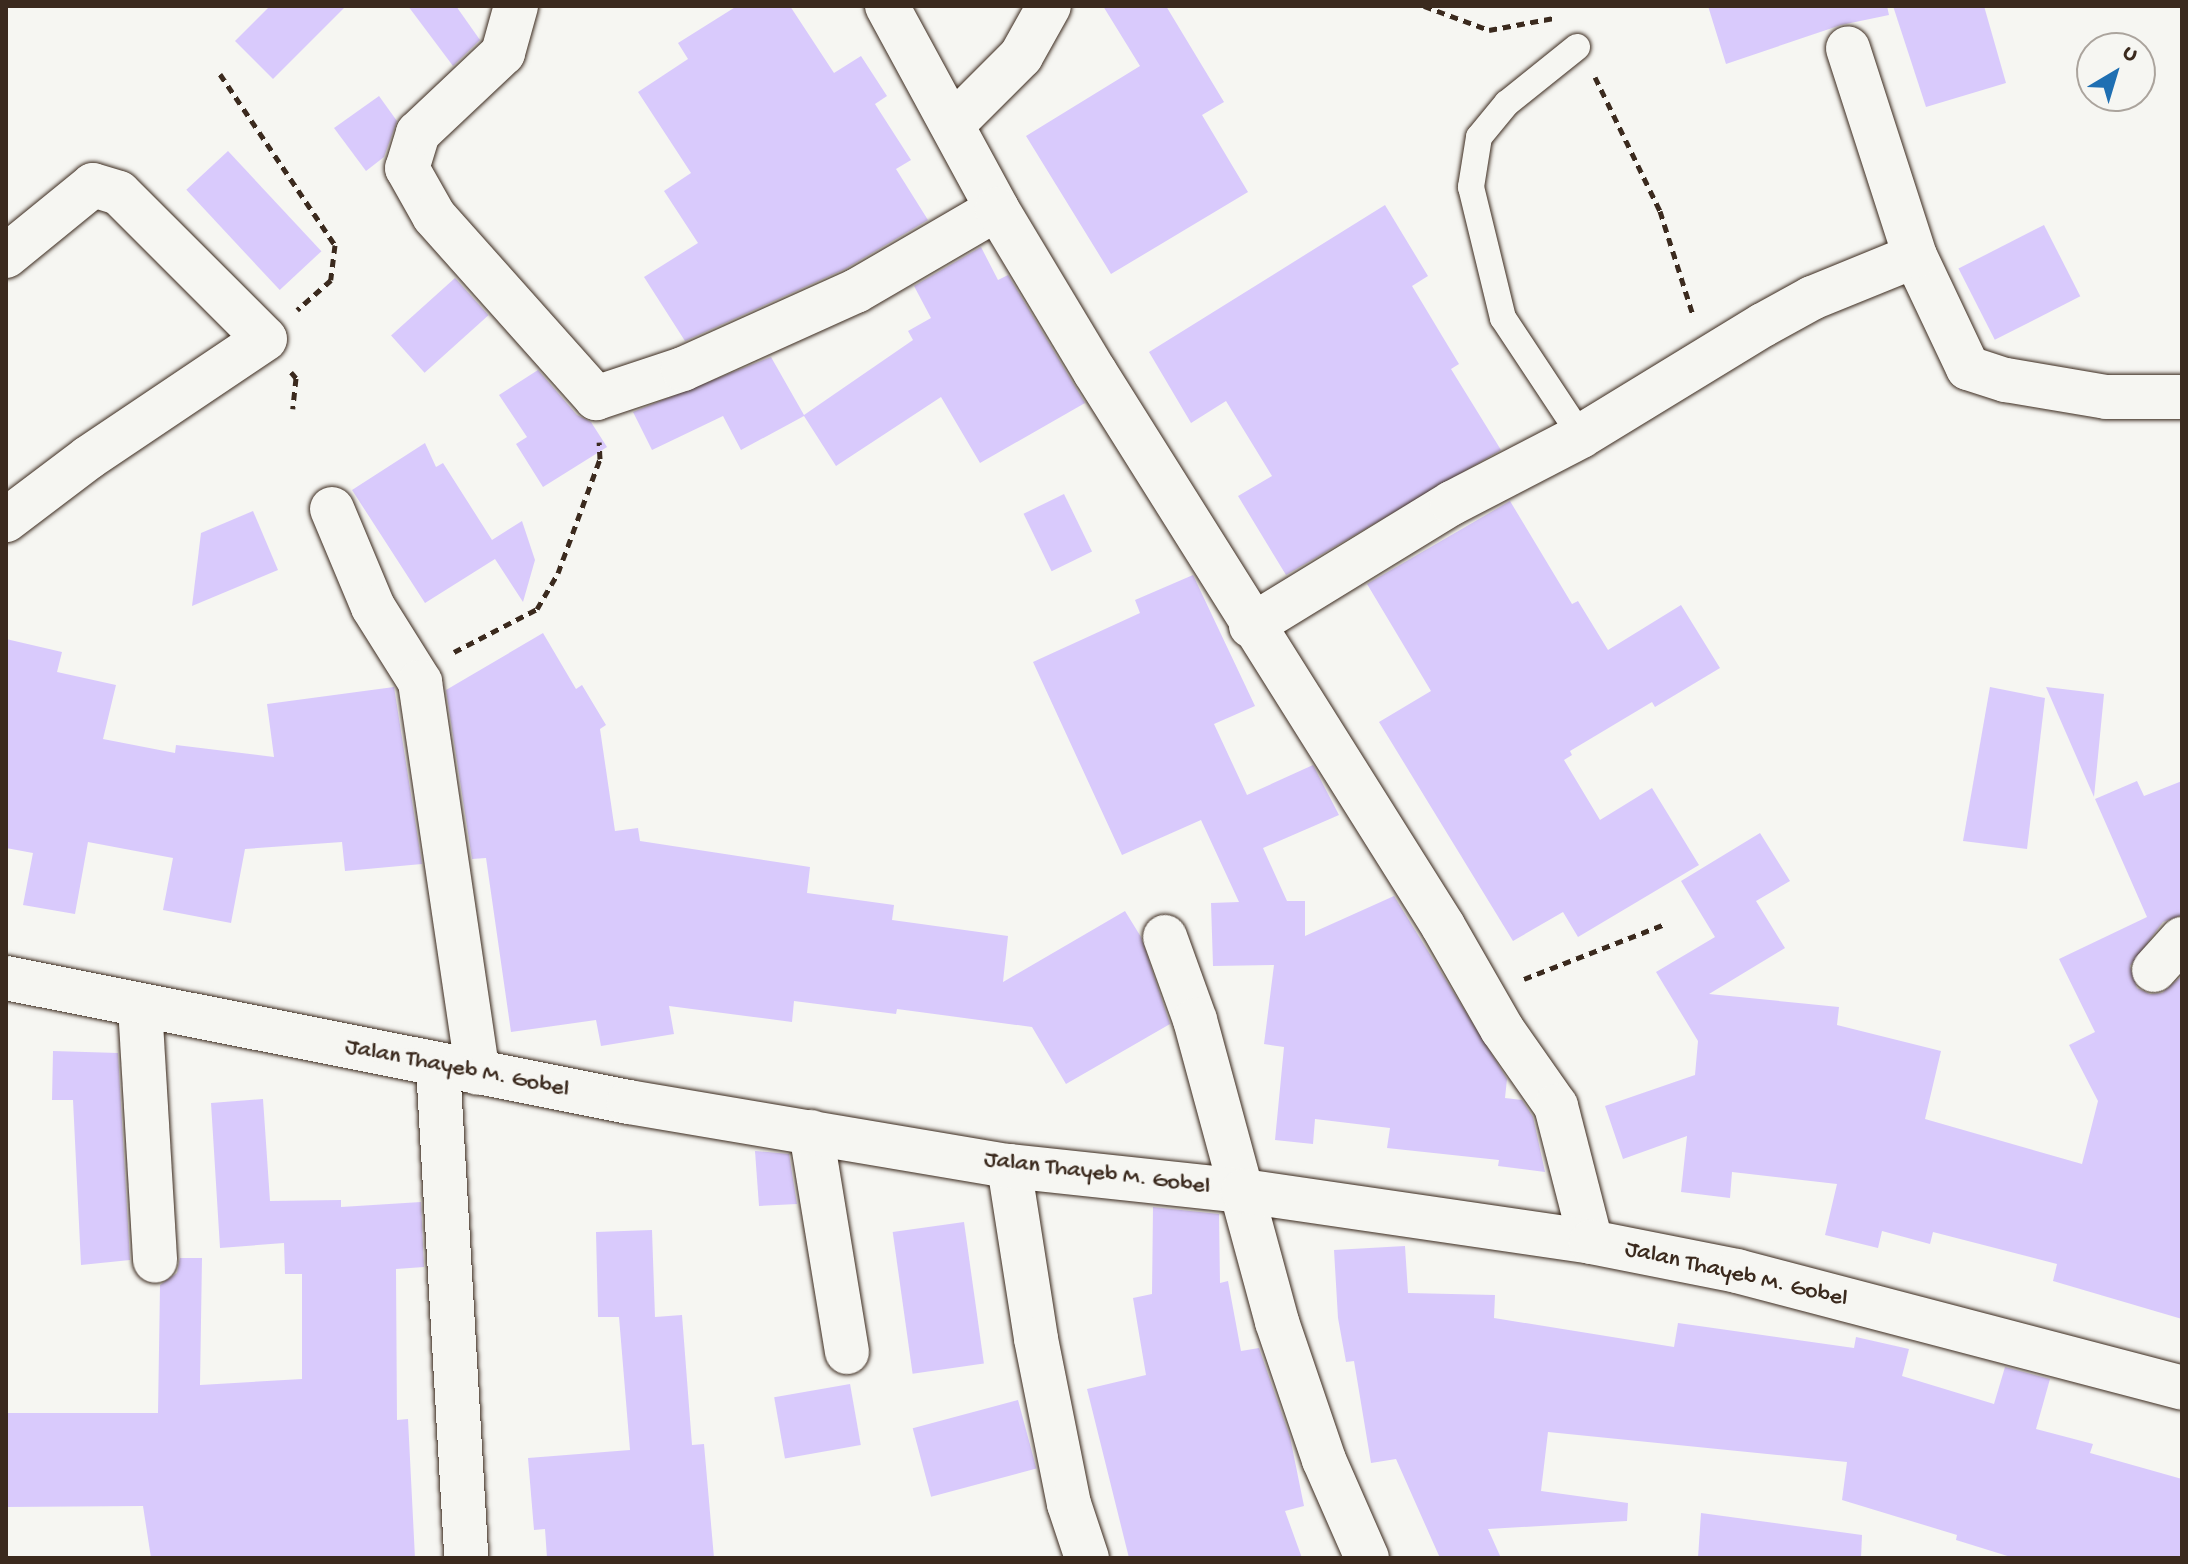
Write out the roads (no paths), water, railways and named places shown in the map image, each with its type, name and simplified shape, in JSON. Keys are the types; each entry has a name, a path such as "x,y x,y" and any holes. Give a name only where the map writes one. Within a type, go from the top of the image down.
{"street":[{"path":"516,6 503,53 418,133 407,168 434,216 596,398 683,369 856,291 997,209"},
{"path":"887,6 954,123 997,209 1251,626 1482,995 1556,1106 1591,1242"},
{"path":"954,123 1021,56 1049,6"},
{"path":"1848,49 1915,256 1968,368 2006,380 2106,397 2182,397"},
{"path":"6,256 93,185 119,193 265,339 88,458 6,520"},
{"path":"1251,626 1452,503 1581,436 1812,298 1915,256"},
{"path":"332,509 373,607 420,682 458,1069 466,1558"},
{"path":"1165,937 1243,1191 1277,1322 1324,1460 1367,1558"},
{"name":"Jalan Thayeb M. Gobel","path":"6,978 458,1069 1009,1166 1243,1191 1591,1242 1737,1271 2182,1388"},
{"path":"140,1006 155,1261"},
{"path":"811,1132 847,1352"},
{"path":"1009,1166 1036,1339 1069,1504 1087,1558"}],"lane":[{"path":"1577,47 1507,103 1479,137 1471,187 1503,318 1581,436"}]}
